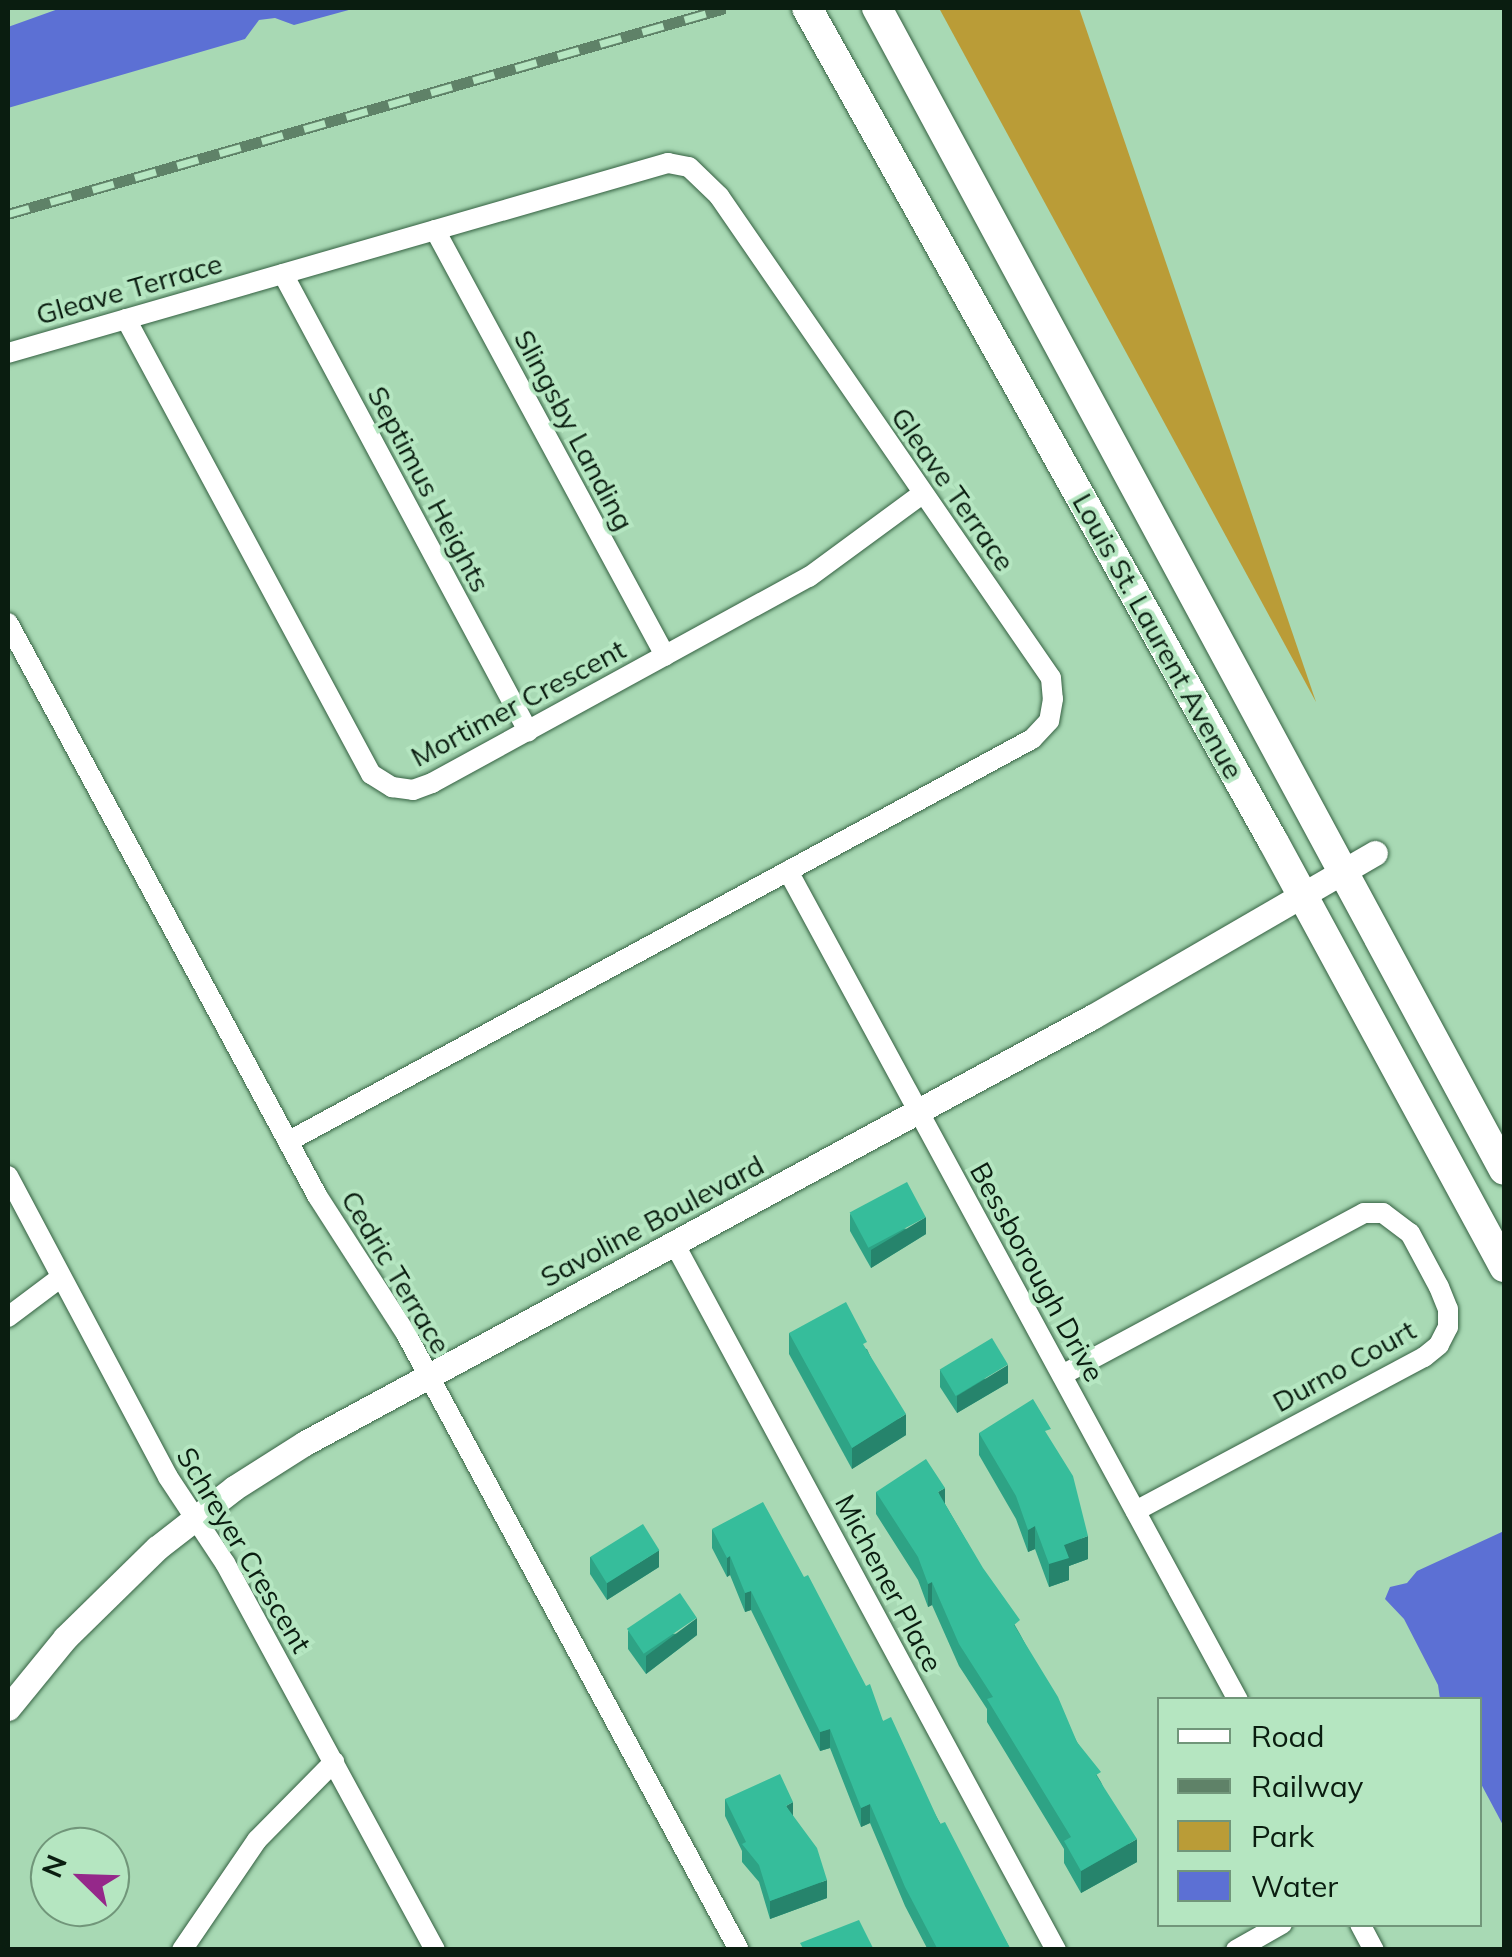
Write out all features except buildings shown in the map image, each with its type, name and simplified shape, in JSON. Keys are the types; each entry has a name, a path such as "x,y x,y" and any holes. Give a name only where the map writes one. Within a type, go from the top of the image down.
{"main road":[{"name":"Louis St. Laurent Avenue","path":"806,8 1302,894 1504,1267"},
{"name":"Louis St. Laurent Avenue","path":"879,12 1504,1170"}],"street":[{"name":"Gleave Terrace","path":"8,354 668,163 689,167 720,196 1050,678 1054,700 1049,721 1023,744 289,1141"},
{"name":"Slingsby Landing","path":"435,230 665,656"},
{"name":"Septimus Heights","path":"282,274 528,731"},
{"name":"Mortimer Crescent","path":"126,319 371,774 392,787 413,790 808,578 922,494"},
{"name":"Cedric Terrace","path":"8,623 289,1141 428,1376 739,1950"},
{"name":"Savoline Boulevard","path":"8,1708 74,1628 194,1516 305,1443 918,1112 1375,853"},
{"name":"Bessborough Drive","path":"788,870 1236,1697"},
{"name":"Schreyer Crescent","path":"8,1176 60,1278 225,1564 436,1950"},
{"name":"Durno Court","path":"1062,1375 1364,1212 1383,1213 1396,1219 1424,1260 1448,1309 1448,1327 1439,1345 1136,1512"},
{"name":"Michener Place","path":"674,1243 1056,1950"},
{"path":"8,1317 60,1278"},
{"path":"182,1950 257,1840 334,1762"},
{"path":"1236,1950 1277,1927"},
{"path":"1362,1927 1374,1950"}],"green space":[{"path":"939,8 1079,8 1316,702"}],"water":[{"path":"61,8 356,8 294,25 275,18 259,20 245,39 8,108 8,27"},
{"path":"1504,1531 1504,1827 1482,1786 1482,1697 1440,1697 1438,1685 1404,1619 1385,1599 1390,1587 1407,1583 1417,1571"}],"railway":[{"path":"8,214 725,8"}]}
